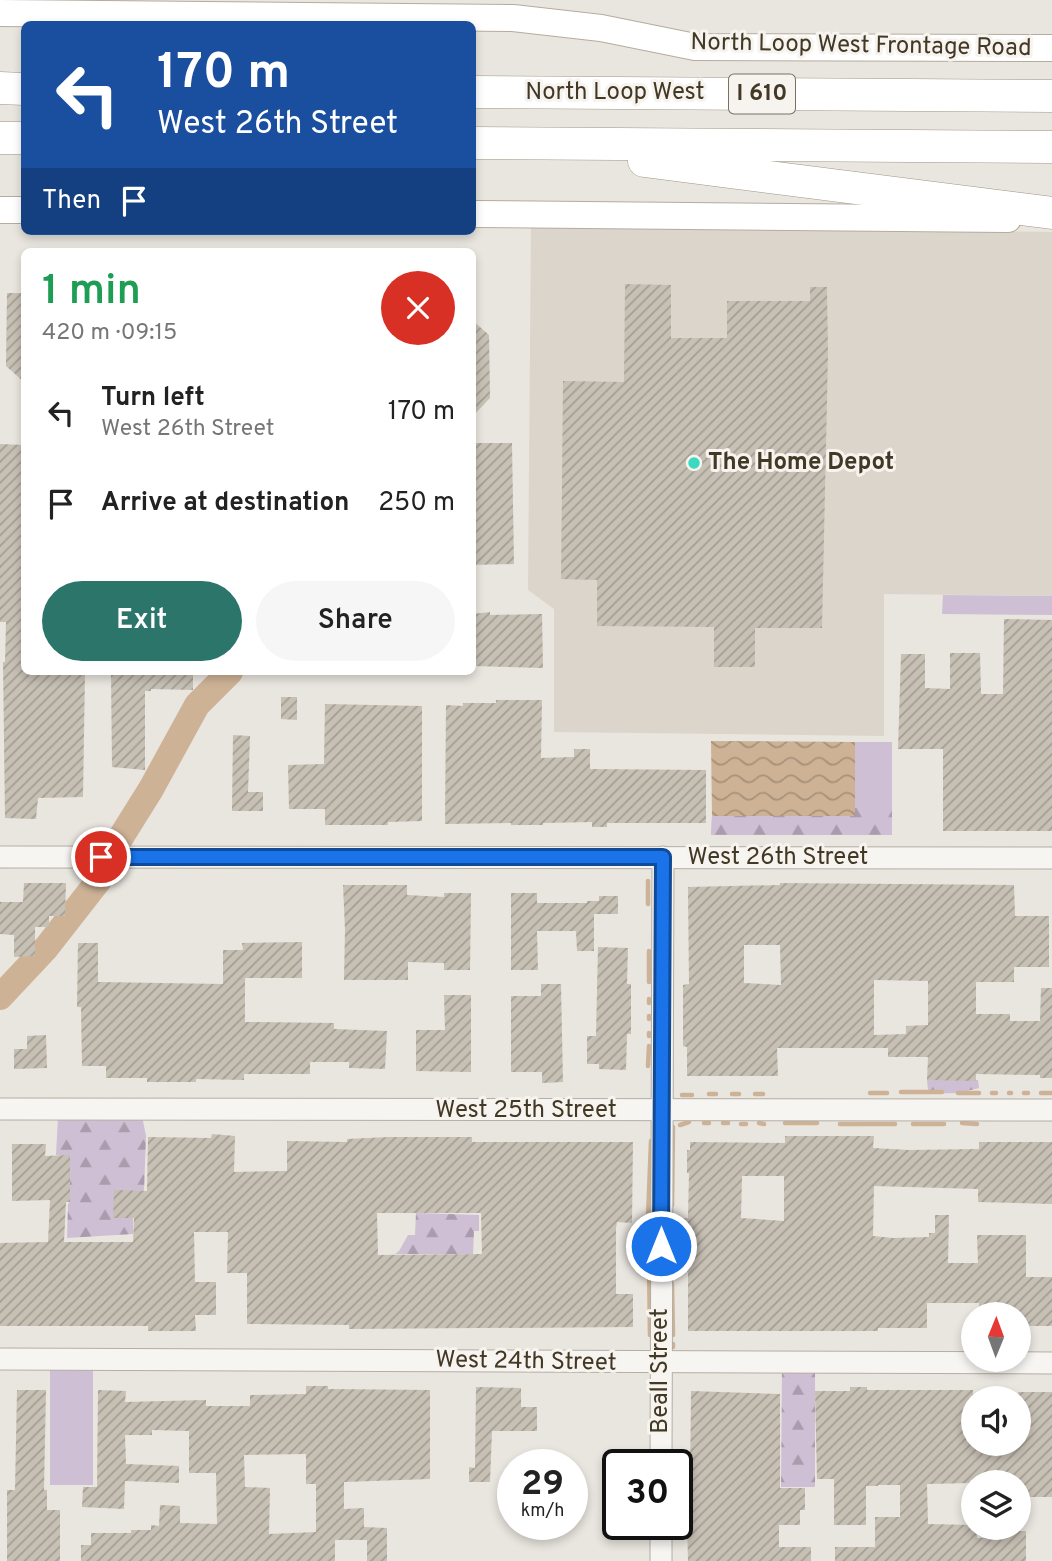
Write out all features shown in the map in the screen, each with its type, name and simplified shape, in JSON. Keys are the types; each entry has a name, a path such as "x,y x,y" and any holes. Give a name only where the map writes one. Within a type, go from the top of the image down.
{"highway":[{"path":"0,89 21,89"},
{"name":"North Loop West","path":"476,92 1052,96"},
{"path":"0,138 21,138"},
{"path":"486,143 1052,213"},
{"name":"North Loop West","path":"486,143 1052,147"}],"main road":[{"name":"North Loop West Frontage Road","path":"0,13 223,7 513,18 601,28 695,47 1052,48"},
{"path":"0,210 21,210"},
{"path":"476,214 1052,219"}],"street":[{"name":"West 26th Street","path":"0,857 1052,858"},
{"name":"Beall Street","path":"661,1449 663,857"},
{"name":"West 25th Street","path":"0,1110 1052,1110"},
{"name":"West 24th Street","path":"0,1359 1052,1363"},
{"path":"661,1540 661,1561"}],"shaded area":[{"path":"531,226 1052,232 1052,596 884,594 884,736 554,732 554,609 528,590"}],"green space":[{"path":"943,595 1052,596 1052,615 942,614"},
{"path":"855,742 892,742 892,835 711,835 712,816 855,816"},
{"path":"855,808 892,809 892,835 711,835 712,816 855,816"},
{"path":"927,1080 978,1080 979,1088 941,1093 928,1090"},
{"path":"142,1116 146,1136 144,1191 133,1192 133,1234 67,1238 70,1156 56,1155 58,1117"},
{"path":"416,1213 479,1215 479,1231 474,1231 473,1254 395,1254 408,1235 415,1235"},
{"path":"50,1368 93,1368 93,1485 50,1485"},
{"path":"782,1369 815,1369 815,1487 781,1487"}],"water":[{"path":"711,741 855,742 855,816 712,816"}],"building":[{"name":"The Home Depot","path":"625,284 671,285 671,338 727,338 727,301 810,301 810,287 827,287 822,628 755,628 755,667 714,667 714,627 597,626 597,580 561,579 563,381 624,382"},
{"path":"7,293 21,293 21,379 6,366"},
{"path":"476,324 489,335 490,398 476,413"},
{"path":"476,443 512,443 514,564 476,565"},
{"path":"0,444 21,445 21,675 85,675 83,797 38,798 36,819 5,818 3,662 6,622 0,622"},
{"path":"476,614 542,614 543,668 476,666"},
{"path":"1004,619 1052,620 1052,831 943,831 943,749 898,749 901,654 925,654 925,688 950,689 950,653 980,653 981,694 1003,694"},
{"path":"111,675 193,675 193,690 145,691 145,770 112,767"},
{"path":"281,697 297,697 297,720 281,719"},
{"path":"496,700 542,700 541,758 574,757 574,749 590,749 590,769 706,770 706,823 607,823 607,827 592,827 592,822 543,825 445,824 446,705 496,703"},
{"path":"325,704 422,706 422,821 388,822 388,825 325,825 325,809 289,809 288,765 324,764"},
{"path":"233,735 250,736 248,792 263,792 263,811 232,811"},
{"path":"24,883 66,883 65,916 49,916 49,927 35,927 35,956 14,957 14,935 0,934 0,902 23,902"},
{"path":"343,885 407,885 407,895 444,897 444,893 471,893 470,970 444,970 444,963 408,962 408,980 344,980"},
{"path":"1014,885 1015,916 1049,916 1049,967 1014,967 1014,982 976,982 976,1014 1010,1014 1010,1021 1040,1021 1041,988 1052,988 1052,1078 1040,1078 1040,1075 976,1074 976,1081 927,1080 928,1057 888,1057 888,1048 777,1048 778,1076 687,1076 687,1047 683,1046 683,985 689,984 688,887","holes":["744,945 780,945 781,985 744,983","874,980 928,981 928,1025 906,1026 906,1034 874,1035"]},
{"path":"511,893 537,893 537,903 587,903 599,901 599,896 618,896 618,914 594,914 594,951 577,951 576,931 537,931 538,970 511,970"},
{"path":"302,942 302,978 245,978 245,1022 334,1023 334,1029 387,1031 385,1069 349,1068 349,1062 310,1062 310,1074 244,1074 244,1080 147,1082 147,1078 106,1078 106,1066 82,1066 81,1007 77,1007 78,943 98,943 98,982 223,984 223,950 243,950 242,943"},
{"path":"598,947 628,948 627,984 631,984 631,1034 627,1034 626,1070 599,1069 599,1064 587,1064 587,1036 596,1036"},
{"path":"541,984 561,984 563,1082 542,1083 542,1072 511,1072 511,996 541,996"},
{"path":"444,995 471,995 471,1072 416,1071 416,1030 445,1030"},
{"path":"46,1035 47,1068 14,1069 14,1049 27,1049 27,1036"},
{"path":"212,1134 235,1136 234,1172 287,1171 287,1141 347,1142 347,1139 389,1137 472,1137 472,1142 633,1142 632,1223 617,1222 616,1294 633,1294 633,1327 349,1329 349,1325 247,1324 247,1273 227,1273 228,1232 194,1232 195,1282 216,1282 216,1315 195,1315 196,1331 148,1331 148,1326 0,1326 0,1243 48,1242 50,1200 12,1201 12,1144 46,1144 45,1156 70,1155 70,1202 66,1202 64,1242 133,1242 134,1218 113,1218 114,1190 147,1191 148,1137 211,1138","holes":["377,1213 481,1213 482,1254 378,1255"]},
{"path":"785,1136 874,1136 873,1148 909,1150 979,1149 979,1142 1052,1142 1052,1204 978,1202 978,1189 874,1186 873,1236 929,1237 929,1233 935,1233 935,1215 949,1215 948,1263 978,1263 977,1235 1026,1235 1026,1277 1052,1277 1052,1326 1031,1326 1031,1302 961,1302 927,1303 927,1328 878,1328 878,1331 688,1331 684,1218 688,1218 687,1150 690,1150 690,1142 785,1143","holes":["742,1176 784,1176 784,1221 741,1218"]},
{"path":"306,1386 328,1386 328,1389 430,1390 430,1479 344,1482 344,1509 364,1508 364,1527 387,1528 387,1561 367,1561 367,1540 335,1540 335,1561 81,1561 81,1545 91,1545 91,1533 151,1530 151,1525 159,1526 160,1505 180,1506 180,1523 217,1524 216,1473 189,1473 189,1431 152,1430 152,1435 125,1435 126,1464 179,1466 179,1483 125,1481 124,1509 82,1507 83,1487 97,1487 98,1390 126,1391 125,1402 206,1400 206,1406 250,1406 250,1395 306,1394","holes":["306,1454 306,1484 316,1484 316,1532 269,1534 270,1488 245,1487 244,1455"]},
{"path":"476,1387 521,1388 521,1407 537,1407 537,1431 492,1431 490,1482 469,1482 469,1467 475,1468"},
{"path":"850,1387 867,1387 867,1390 961,1390 961,1456 1031,1456 1031,1392 1052,1392 1052,1497 1031,1497 1031,1470 961,1470 961,1483 927,1484 928,1524 961,1525 961,1540 1026,1540 1026,1561 835,1561 835,1547 875,1547 875,1517 900,1517 900,1485 866,1486 866,1525 834,1525 834,1479 817,1479 815,1391 850,1391"},
{"path":"17,1390 46,1390 44,1490 47,1490 47,1510 60,1510 60,1561 7,1561 7,1490 15,1490"},
{"path":"691,1391 780,1394 780,1488 805,1488 805,1510 800,1510 800,1525 779,1525 779,1547 811,1547 811,1561 688,1561 687,1540 693,1540 693,1449 690,1449"}],"waterway":[{"path":"116,845 151,789 197,705 227,675"},
{"path":"0,997 46,948 99,880"},
{"path":"648,881 648,904"},
{"path":"649,951 649,982"},
{"path":"648,1066 649,1046"},
{"path":"901,1092 942,1092"},
{"path":"870,1093 887,1093"},
{"path":"958,1093 979,1093"},
{"path":"1041,1093 1052,1093"},
{"path":"709,1094 716,1094"},
{"path":"732,1094 739,1094"},
{"path":"755,1094 763,1094"},
{"path":"682,1095 692,1095"},
{"path":"680,1125 689,1122"},
{"path":"704,1123 709,1123"},
{"path":"723,1123 728,1123"},
{"path":"759,1123 764,1124"},
{"path":"785,1123 817,1123"},
{"path":"962,1123 977,1124"},
{"path":"741,1124 746,1124"},
{"path":"840,1124 895,1124"},
{"path":"913,1124 944,1124"},
{"path":"672,1205 673,1127"},
{"path":"648,1218 651,1141"},
{"path":"648,1247 648,1252"},
{"path":"649,1264 650,1335"},
{"path":"672,1284 673,1335"}],"place":[{"name":"The Home Depot","path":"694,463"}],"route":[{"path":"101,857 663,857 661,1246"}]}
